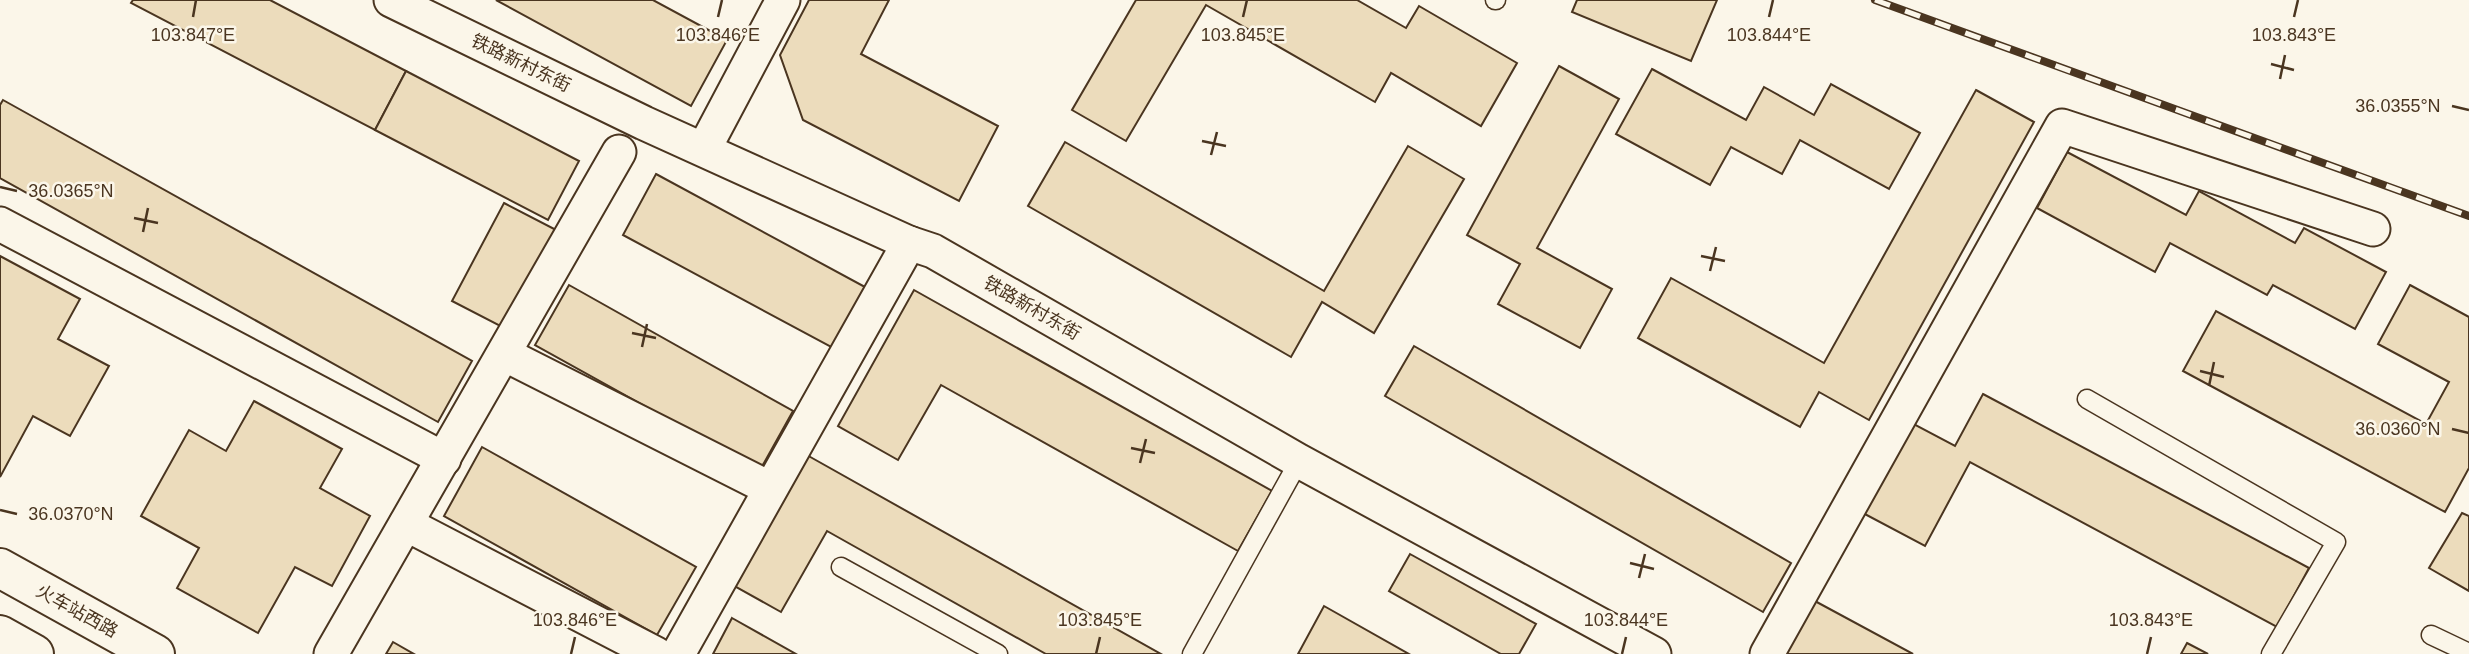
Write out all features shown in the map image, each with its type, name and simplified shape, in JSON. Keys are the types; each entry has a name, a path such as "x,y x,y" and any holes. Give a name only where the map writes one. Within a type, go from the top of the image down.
{"main road":[{"name":"火车站西路","path":"0,568 155,654"},
{"path":"0,635 34,654"}],"street":[{"path":"704,149 783,0"},
{"name":"铁路新村东街","path":"403,3 704,149 909,243 933,251 1299,461 1654,654"},
{"path":"1767,654 2062,126 2373,229"},
{"path":"331,654 619,152"},
{"path":"0,224 444,459"},
{"path":"678,654 909,243"},
{"path":"504,354 769,488"},
{"path":"406,524 656,654"}],"lane":[{"path":"2087,399 2336,542 2271,654"},
{"path":"1194,653 1299,461"},
{"path":"841,567 998,654"},
{"path":"2431,635 2469,653"}],"building":[{"path":"133,0 270,0 406,71 375,130 131,3"},
{"path":"496,0 653,0 727,40 691,106"},
{"path":"809,0 889,0 861,54 998,126 959,201 803,120 780,55"},
{"path":"1136,0 1357,0 1406,28 1419,6 1517,63 1481,126 1391,73 1375,102 1206,5 1126,141 1072,110"},
{"path":"1577,0 1717,0 1691,61 1572,12"},
{"path":"1559,66 1619,99 1537,248 1612,289 1580,348 1498,304 1520,264 1467,235"},
{"path":"1652,69 1746,120 1764,87 1814,115 1831,84 1920,133 1889,189 1800,140 1782,174 1731,147 1710,185 1616,134"},
{"path":"406,71 579,161 548,220 375,130"},
{"path":"1976,90 2034,122 1869,420 1819,392 1800,427 1638,338 1671,278 1824,363"},
{"path":"3,100 472,361 438,422 0,178 0,105"},
{"path":"1065,142 1324,291 1408,146 1464,179 1374,333 1322,302 1291,357 1028,206"},
{"path":"2067,152 2186,215 2199,191 2295,243 2304,228 2386,272 2355,329 2273,285 2267,295 2170,243 2155,272 2037,208"},
{"path":"656,174 865,287 833,348 623,235"},
{"path":"504,203 560,232 508,330 452,301"},
{"path":"0,256 80,299 58,339 109,366 70,436 33,416 0,477"},
{"path":"569,285 793,411 760,470 535,345"},
{"path":"2410,285 2469,317 2469,468 2445,512 2183,371 2216,311 2426,424 2449,382 2378,344"},
{"path":"914,290 1272,491 1238,551 941,385 898,460 838,426"},
{"path":"1414,346 1791,563 1763,612 1385,396"},
{"path":"1983,394 2309,568 2277,627 1970,462 1925,546 1861,512 1910,422 1955,446"},
{"path":"254,401 342,449 320,488 370,516 332,586 295,567 258,633 177,588 199,548 141,516 189,430 226,451"},
{"path":"482,447 696,567 657,635 444,516"},
{"path":"805,454 1161,654 1046,654 827,531 781,612 731,584"},
{"path":"2462,513 2469,516 2469,591 2429,568"},
{"path":"1410,554 1536,624 1519,654 1501,654 1389,591"},
{"path":"1813,600 1913,654 1783,654"},
{"path":"1324,606 1409,654 1298,654"},
{"path":"732,618 796,654 713,654"},
{"path":"393,642 414,654 386,654"},
{"path":"2187,643 2208,654 2181,654"}],"railway":[{"path":"1875,0 2469,216"}]}
